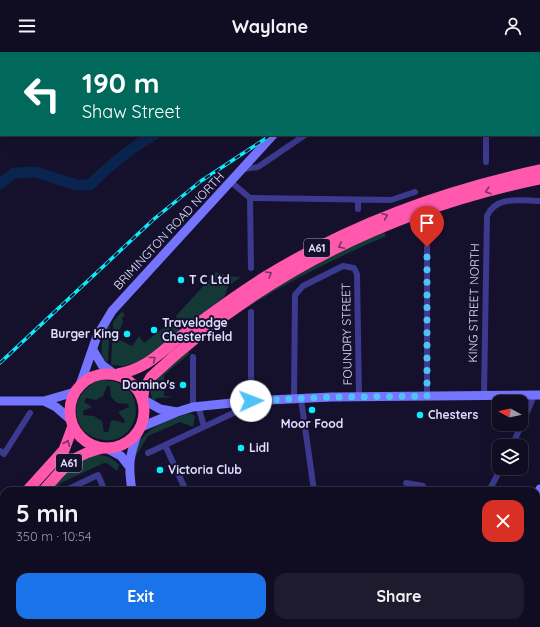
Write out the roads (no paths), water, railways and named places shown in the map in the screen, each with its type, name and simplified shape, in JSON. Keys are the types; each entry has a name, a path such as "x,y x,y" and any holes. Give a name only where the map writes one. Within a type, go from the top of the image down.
{"highway":[{"name":"A61","path":"115,374 141,368 216,310 264,278 345,233 404,208 445,194 486,182 540,170"},
{"name":"A61","path":"143,398 144,389 151,377 218,319 263,288 334,248 371,231 444,203 504,186 540,179"},
{"path":"100,374 115,374 128,379 143,398 144,417 140,430 131,440 121,446 105,448 87,442 79,435 72,423 70,405 77,389 91,377 100,374"},
{"name":"A61","path":"31,487 64,450 72,423"},
{"name":"A61","path":"47,487 74,458 88,452 105,448"}],"main road":[{"name":"BRIMINGTON ROAD NORTH","path":"77,389 93,350 97,336 112,311 272,136"},
{"path":"93,350 102,365 115,374"},
{"path":"44,402 77,389"},
{"path":"131,487 128,465 140,430 177,412 195,407 251,401 359,397 537,396"},
{"path":"143,398 160,409 177,412"},
{"path":"0,401 44,402 56,407 72,423"},
{"path":"105,448 121,456 128,465"}],"street":[{"path":"243,169 258,166 303,136"},
{"path":"486,136 486,162"},
{"path":"231,182 250,198 391,200 415,192"},
{"path":"250,198 251,268"},
{"path":"358,200 358,209"},
{"name":"KING STREET NORTH","path":"484,396 486,222 489,211 493,206 500,202 540,201"},
{"path":"427,247 427,396"},
{"name":"FOUNDRY STREET","path":"298,399 295,295 303,286 343,266 349,266 357,271 359,397"},
{"path":"148,453 242,409 251,401 250,312"},
{"path":"193,357 195,407 204,426"},
{"path":"516,439 537,396"},
{"path":"298,399 313,487"},
{"path":"0,451 4,454 22,421 30,413"},
{"path":"165,445 184,487"},
{"path":"72,487 104,472"},
{"path":"98,475 103,487"},
{"path":"491,487 497,475"},
{"path":"406,483 412,487"},
{"path":"418,487 423,486"}],"waterway":[{"path":"0,184 14,173 36,172 76,185 90,185 120,158 152,136"}],"railway":[{"path":"0,363 154,219 201,181 269,136"}],"place":[{"name":"T C Ltd","path":"181,280"},
{"name":"Travelodge Chesterfield","path":"154,330"},
{"name":"Burger King","path":"127,334"},
{"name":"Domino's","path":"183,385"},
{"name":"Moor Food","path":"312,410"},
{"name":"Chesters","path":"420,415"},
{"name":"Lidl","path":"241,448"},
{"name":"Victoria Club","path":"160,470"}]}
